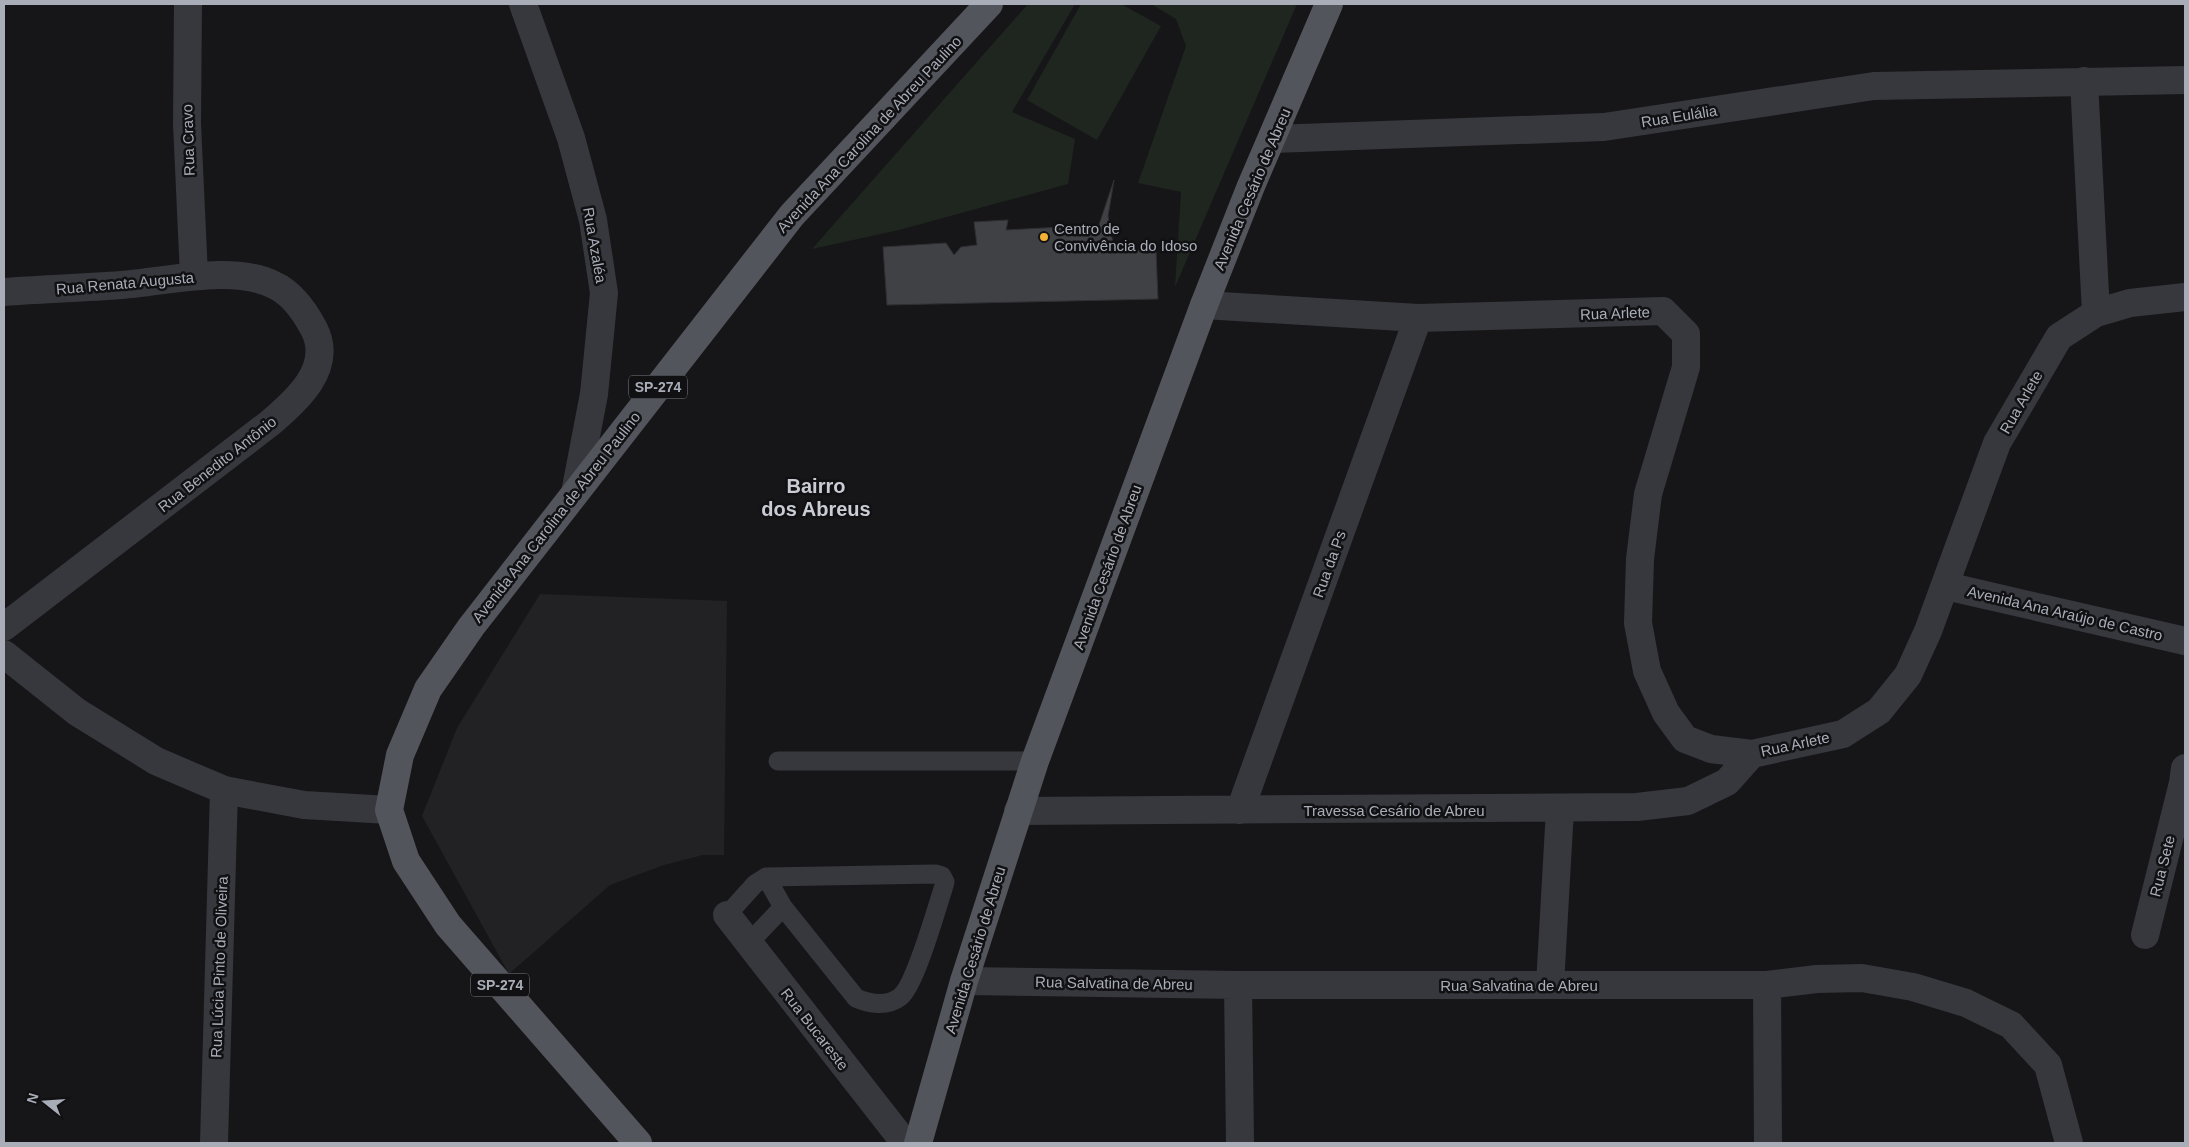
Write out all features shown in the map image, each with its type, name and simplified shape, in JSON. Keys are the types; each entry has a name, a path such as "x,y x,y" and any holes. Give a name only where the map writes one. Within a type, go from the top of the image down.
{"main road":[{"name":"Avenida Ana Carolina de Abreu Paulino","path":"388,810 400,755 428,689 471,626 792,214 989,4"},
{"name":"Avenida Cesário de Abreu","path":"918,1143 964,981 1035,761 1204,304 1251,186 1330,4"},
{"name":"SP-274","path":"388,810 406,861 448,925 638,1143"}],"street":[{"name":"Rua Cravo","path":"188,4 187,124 194,276"},
{"name":"Rua Azaléa","path":"523,4 571,138 593,220 604,293 594,394 575,494"},
{"name":"Rua Eulália","path":"1273,139 1604,127 1874,86 2185,80"},
{"path":"2084,81 2096,313"},
{"name":"Rua Renata Augusta","path":"4,292 123,285 194,276 247,276"},
{"name":"Rua Benedito Antônio","path":"4,627 270,423 296,401 314,377 319,356 317,336 308,318 292,298 274,285 247,276"},
{"name":"Rua Arlete","path":"1204,304 1418,318 1663,311 1686,334 1686,367 1648,494 1640,559 1638,622 1647,671 1666,713 1685,739 1711,749 1752,754 1843,734 1879,711 1908,675 1928,632 1946,586 1997,444 2058,337 2096,313 2130,303 2185,297"},
{"name":"Rua da Ps","path":"1240,810 1418,318"},
{"name":"Avenida Ana Araújo de Castro","path":"1946,586 2185,641"},
{"path":"4,654 77,712 116,737 156,761 224,790 304,805 388,810"},
{"name":"Travessa Cesário de Abreu","path":"1018,811 1637,808 1688,801 1728,782 1752,754"},
{"name":"Rua Sete","path":"2145,934 2184,783 2185,768"},
{"name":"Rua Lúcia Pinto de Oliveira","path":"214,1143 224,790"},
{"path":"1550,985 1560,809"},
{"name":"Rua Bucareste","path":"727,915 905,1143"},
{"name":"Rua Salvatina de Abreu","path":"964,981 1238,985 1766,985 1817,979 1862,978 1913,987 1966,1003 2011,1025 2048,1065 2069,1143"},
{"path":"1238,985 1240,1143"},
{"path":"1766,985 1768,1143"}],"lane":[{"path":"778,761 1035,761"},
{"path":"727,915 756,884 766,877 935,874 942,876 945,882 911,982 901,997 886,1003 868,1003 856,998 783,908 766,877"},
{"path":"748,944 783,908"}],"shaded area":[{"path":"1028,4 1075,4 1012,112 1075,139 1068,184 899,230 812,249"},
{"path":"1081,4 1121,4 1161,26 1097,140 1027,100"},
{"path":"1151,4 1297,4 1175,287 1181,192 1138,183 1186,46 1176,19"},
{"path":"540,594 727,601 724,855 703,855 664,865 610,885 509,974 422,816 457,728"}],"building":[{"name":"Centro de Convivência do Idoso","path":"1114,180 1108,216 1114,249 1156,250 1158,299 887,305 883,247 946,243 954,255 961,247 977,245 974,222 1008,220 1006,230 1099,225"}],"place":[{"name":"Centro de Convivência do Idoso","path":"1044,237"}],"district":[{"name":"Bairro dos Abreus","path":"816,498"}]}
